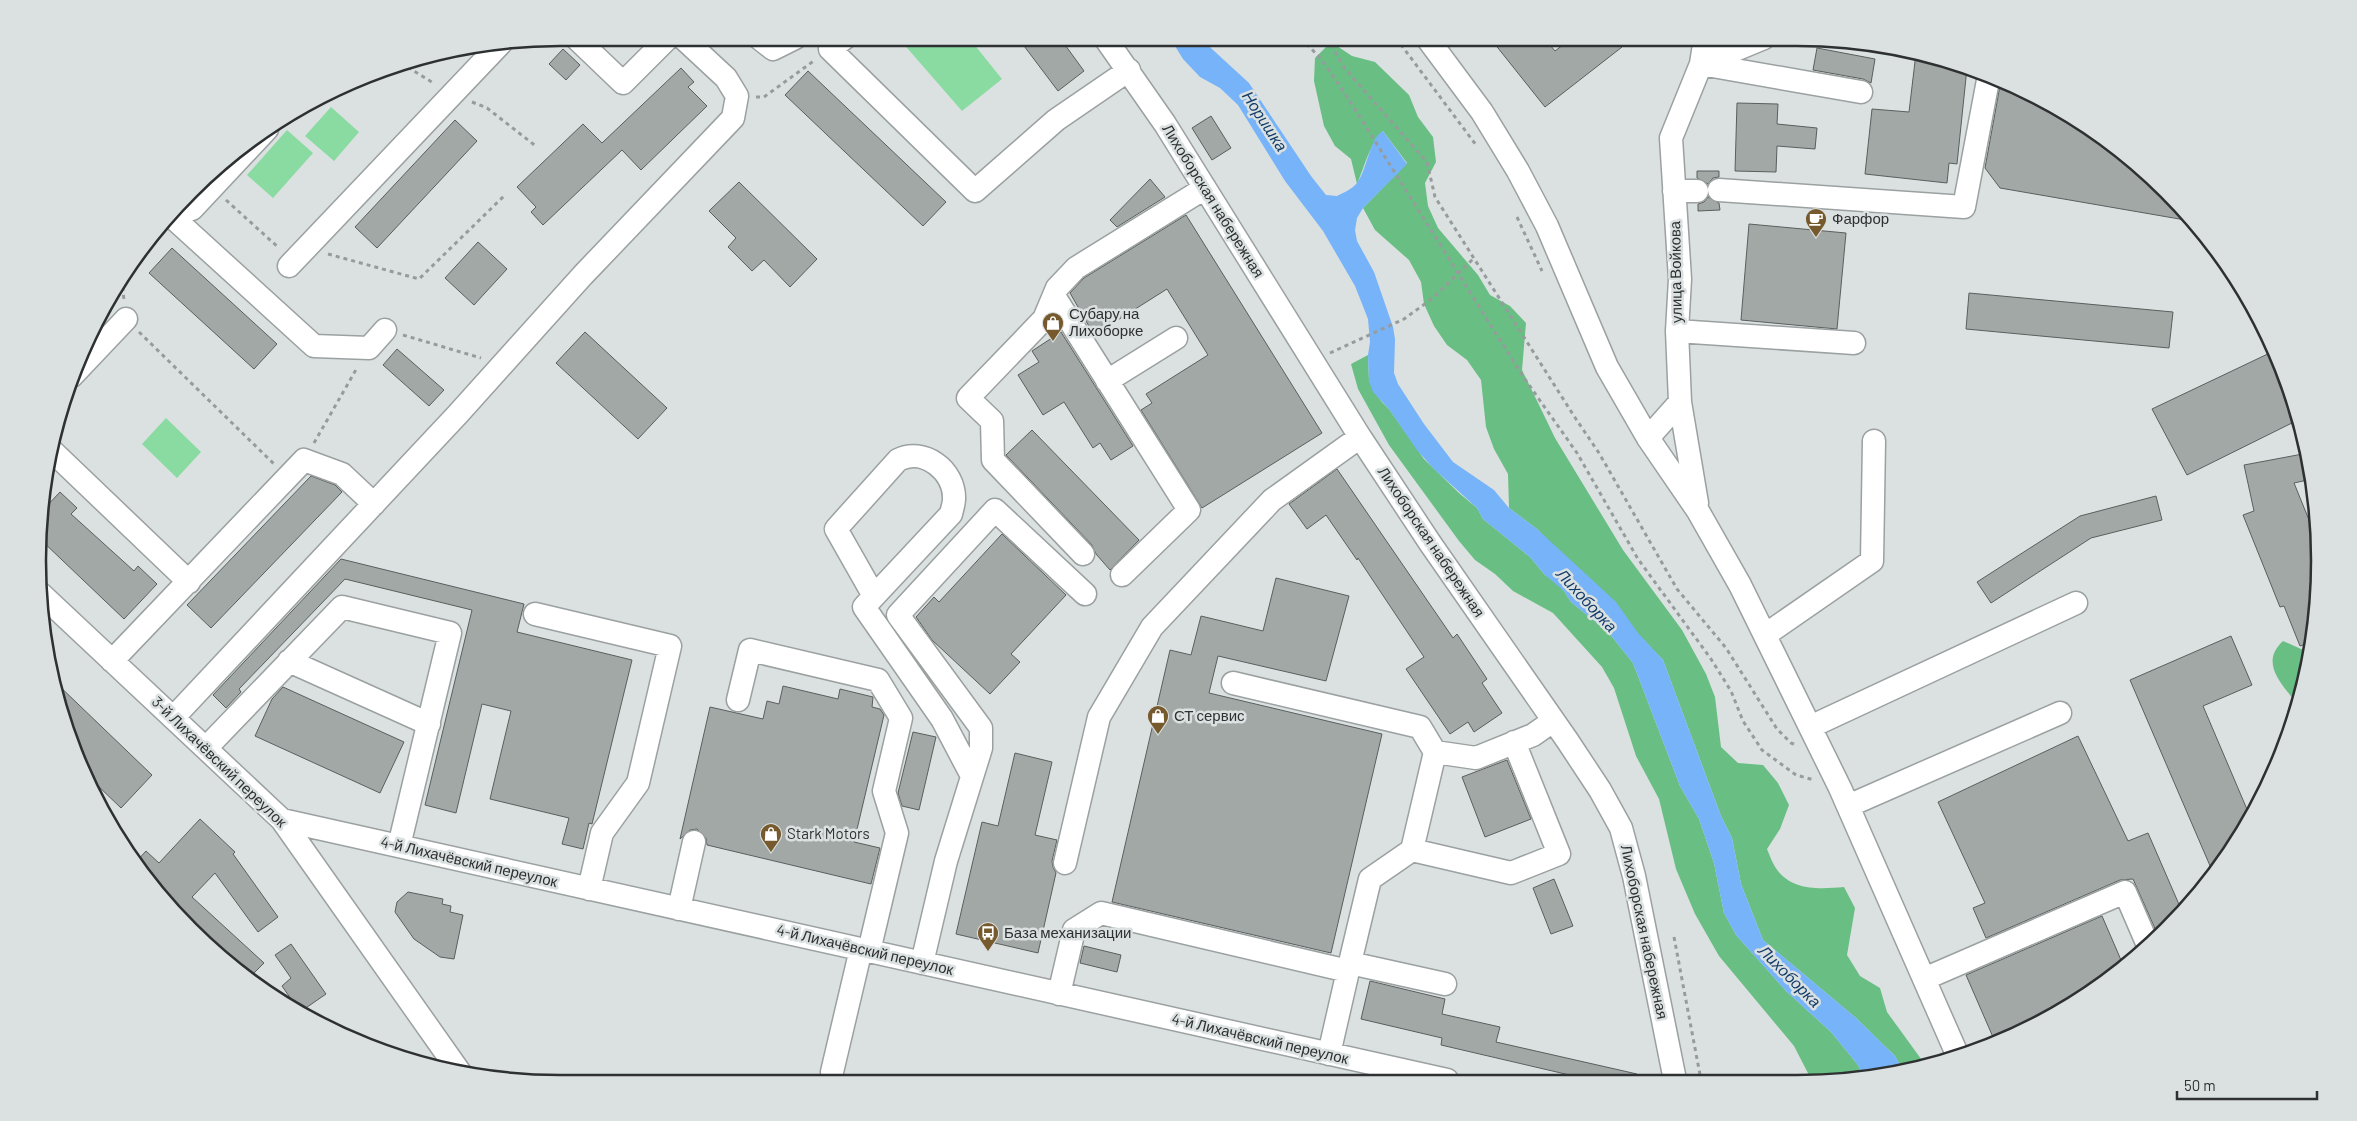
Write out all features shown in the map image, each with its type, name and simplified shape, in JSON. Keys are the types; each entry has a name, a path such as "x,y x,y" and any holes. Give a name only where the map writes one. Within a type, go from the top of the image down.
{"street":[{"path":"584,46 623,83 660,46"},
{"path":"173,718 374,504 583,275 733,118 737,96 726,78 692,46"},
{"path":"841,46 975,191 1056,120 1129,70"},
{"name":"Лихоборская набережная","path":"1111,46 1129,70 1205,188 1360,437 1430,543 1554,721 1600,790 1621,828 1634,876 1674,1075"},
{"path":"1433,46 1482,112 1518,171 1547,226 1607,367 1648,438 1698,511 1740,585 1765,635 1805,736 1848,806 1955,1049"},
{"name":"улица Войкова","path":"1698,511 1680,402 1677,331 1680,279 1671,138 1701,64 1704,46"},
{"path":"1701,64 1745,46"},
{"path":"296,258 493,51"},
{"path":"1701,64 1862,92"},
{"path":"1674,191 1708,190 1964,207 1987,83"},
{"path":"183,212 192,210 238,161"},
{"path":"1083,554 993,460 992,421 968,398 1044,319 1057,288 1076,268 1205,188"},
{"path":"176,219 314,346 369,348 385,330"},
{"path":"1054,296 1189,510 1122,575"},
{"path":"86,361 126,319"},
{"path":"1677,331 1854,343"},
{"path":"1107,381 1176,338"},
{"path":"1648,438 1680,402"},
{"path":"1065,862 1099,717 1152,627 1272,500 1360,437"},
{"path":"1765,635 1872,561 1874,441"},
{"path":"874,596 836,529 898,460 908,455 924,456 939,466 951,481 954,498 951,514 864,607 942,719 972,776"},
{"path":"57,456 189,582"},
{"path":"112,661 304,460 342,474 374,504"},
{"path":"922,963 946,861 981,748 981,728 898,615 996,510 1085,594"},
{"name":"3-й Лихачёвский переулок","path":"48,600 282,820 454,1063"},
{"path":"1805,736 2076,603"},
{"path":"206,748 342,607 450,633 399,846"},
{"path":"535,614 670,646 638,783 602,833 589,888"},
{"path":"738,700 750,650 878,680 901,718 884,791 897,833 832,1072"},
{"path":"289,661 428,724"},
{"path":"1234,683 1420,727 1435,752 1412,850 1370,879 1329,1054"},
{"path":"1848,806 2060,713"},
{"path":"1435,752 1476,758 1533,735 1554,721"},
{"path":"1412,850 1511,873 1559,854 1514,742"},
{"name":"4-й Лихачёвский переулок","path":"282,820 1419,1075"},
{"path":"679,909 694,842"},
{"path":"1924,979 2125,892 2145,938"},
{"path":"1059,994 1074,930 1101,913 1349,967 1445,984"}],"path":[{"path":"737,96 764,97 834,46"},
{"path":"1309,46 1321,59 1346,94 1522,375 1577,453 1638,559 1711,659 1731,691 1743,722 1762,750 1796,775 1811,780 1822,780"},
{"path":"1332,46 1345,69 1427,162 1435,197 1599,453 1677,589 1726,648 1777,729 1791,743 1805,736"},
{"path":"1402,46 1481,152"},
{"path":"411,69 451,94 487,108 537,147"},
{"path":"213,187 296,258 419,279 504,195"},
{"path":"1513,209 1546,280"},
{"path":"1335,350 1404,319 1433,298 1457,272 1474,258"},
{"path":"123,290 126,319 288,477"},
{"path":"385,330 503,364"},
{"path":"304,460 369,348"},
{"path":"1674,937 1700,1075"}],"green space":[{"path":"905,46 975,46 1002,79 962,111"},
{"path":"1327,46 1337,46 1352,56 1375,62 1409,95 1418,117 1433,137 1436,162 1425,183 1428,206 1438,228 1478,275 1490,295 1510,306 1526,323 1522,370 1555,438 1623,550 1682,630 1706,674 1715,697 1721,747 1738,763 1763,765 1778,783 1789,805 1780,829 1767,849 1773,863 1784,878 1800,885 1817,888 1844,887 1855,908 1847,955 1860,976 1880,988 1887,1012 1921,1059 1900,1064 1895,1056 1856,1018 1763,940 1741,884 1732,838 1721,816 1663,660 1537,529 1509,508 1508,474 1494,449 1486,427 1481,380 1467,360 1447,345 1434,326 1424,304 1421,282 1409,260 1375,230 1363,208 1407,163 1383,131 1371,148 1357,184 1351,159 1335,146 1324,126 1314,81 1315,58"},
{"path":"331,107 359,132 334,161 305,136"},
{"path":"287,130 313,153 273,198 247,175"},
{"path":"1368,355 1369,381 1381,401 1389,409 1424,459 1477,508 1483,519 1530,557 1545,575 1556,582 1571,602 1609,633 1633,663 1680,786 1699,819 1714,863 1724,913 1736,935 1786,991 1831,1032 1861,1070 1809,1075 1794,1046 1719,956 1695,914 1676,869 1659,799 1636,756 1614,688 1602,667 1553,613 1513,591 1495,574 1475,560 1459,541 1389,445 1358,389 1351,364"},
{"path":"166,418 201,452 177,478 142,444"},
{"path":"2283,641 2303,650 2292,697 2275,673 2273,657 2276,649"}],"water":[{"path":"1175,46 1209,46 1249,83 1311,176 1326,195 1337,196 1357,183 1375,140 1383,131 1407,164 1363,208 1357,218 1355,230 1357,241 1374,272 1393,327 1395,339 1394,373 1398,384 1424,424 1453,462 1494,490 1509,508 1537,529 1616,602 1638,633 1663,660 1721,816 1732,838 1741,884 1763,940 1856,1018 1895,1056 1900,1064 1861,1070 1831,1032 1786,991 1736,935 1724,913 1714,863 1699,819 1680,786 1633,663 1609,633 1571,602 1564,591 1545,575 1530,557 1483,519 1477,508 1433,468 1417,450 1389,409 1373,392 1369,381 1368,355 1370,342 1368,319 1355,286 1323,231 1285,181 1238,105 1220,88 1200,77 1183,59"}],"building":[{"path":"1024,46 1066,46 1084,71 1058,91"},
{"path":"1496,46 1551,46 1555,51 1562,46 1622,47 1545,107"},
{"path":"1817,48 1875,59 1871,83 1863,79 1813,70"},
{"path":"563,49 580,65 566,80 549,64"},
{"path":"1915,60 1966,75 1957,164 1949,163 1947,183 1865,174 1872,109 1909,112"},
{"path":"681,68 694,82 688,87 707,106 641,170 622,150 543,225 531,212 536,207 517,187 583,124 602,143"},
{"path":"808,71 946,202 923,226 785,95"},
{"path":"2000,88 2054,115 2110,153 2136,174 2181,219 2000,188 1985,168"},
{"path":"1737,103 1778,104 1777,124 1817,128 1815,149 1777,146 1776,172 1735,171"},
{"path":"1211,116 1231,148 1212,160 1192,128"},
{"path":"455,120 477,141 377,248 355,227"},
{"path":"1697,171 1719,171 1719,177 1713,178 1708,184 1697,178"},
{"path":"1150,179 1165,197 1117,227 1110,220"},
{"path":"739,182 817,259 790,287 764,260 752,271 728,247 736,238 709,211"},
{"path":"1708,197 1719,203 1720,210 1698,211 1698,204 1704,202"},
{"path":"1186,215 1322,433 1202,508 1141,410 1152,403 1146,394 1208,355 1167,289 1094,335 1070,293 1084,278"},
{"path":"1749,224 1846,233 1837,329 1741,320"},
{"path":"478,242 507,269 474,305 445,278"},
{"path":"172,248 277,344 254,369 149,273"},
{"path":"1969,293 2173,312 2169,348 1966,329"},
{"path":"585,332 667,408 638,439 556,363"},
{"path":"1061,332 1133,446 1111,460 1100,443 1093,448 1064,402 1043,415 1018,375 1039,362 1032,351"},
{"path":"397,349 444,390 429,406 383,365"},
{"path":"2268,354 2292,423 2187,475 2152,409"},
{"path":"1032,430 1139,540 1110,570 1096,554 1092,545 1006,455"},
{"path":"2300,455 2304,481 2294,483 2309,520 2311,560 2306,628 2303,645 2300,646 2284,606 2280,607 2243,515 2254,511 2244,465"},
{"path":"1337,469 1453,638 1457,634 1487,679 1482,683 1502,713 1474,732 1468,722 1450,734 1406,669 1424,657 1358,558 1357,560 1326,515 1307,529 1289,504"},
{"path":"311,476 335,485 342,492 211,628 187,605"},
{"path":"60,492 77,508 71,514 134,571 138,566 157,584 124,619 46,545 50,503"},
{"path":"2156,496 2162,520 2091,538 1991,603 1977,582 2080,516"},
{"path":"1002,534 1066,595 1011,654 1020,662 990,694 932,640 916,617 934,597 939,602"},
{"path":"341,559 524,604 517,632 632,660 592,824 589,823 583,849 562,844 569,818 490,799 511,711 482,704 456,813 425,805 472,610 345,579 239,689 241,692 226,708 213,695"},
{"path":"1276,578 1349,596 1326,681 1218,656 1209,693 1382,734 1331,953 1112,902 1170,650 1191,655 1201,616 1263,631"},
{"path":"2231,636 2252,685 2203,706 2247,809 2210,866 2130,680"},
{"path":"783,686 838,699 840,689 873,697 872,707 880,709 884,715 854,842 880,848 871,884 707,845 706,838 697,829 690,830 680,839 710,707 763,719 767,701 779,704"},
{"path":"283,687 404,742 380,793 255,736 272,699"},
{"path":"63,690 152,775 121,808 98,786 85,757"},
{"path":"913,732 936,737 919,810 902,806 898,793"},
{"path":"2078,736 2128,841 2148,833 2179,904 2155,929 2133,879 2120,880 1986,938 1973,908 1985,903 1938,802"},
{"path":"1015,753 1052,762 1035,835 1057,840 1052,861 1056,873 1038,953 956,934 982,822 998,826"},
{"path":"1507,760 1531,819 1485,837 1462,777"},
{"path":"200,819 235,852 233,854 278,917 258,932 215,873 192,897 264,963 254,973 221,947 197,924 174,900 141,857 146,851 159,863"},
{"path":"1554,879 1573,926 1551,934 1533,888"},
{"path":"408,892 443,899 442,904 451,906 450,912 463,915 454,959 440,957 414,939 395,912 397,902"},
{"path":"2102,916 2121,959 2054,1006 1993,1036 1966,975"},
{"path":"291,944 326,994 306,1008 290,998 282,986 291,978 275,955"},
{"path":"1084,946 1121,955 1117,972 1080,963"},
{"path":"1370,981 1445,999 1442,1014 1500,1027 1496,1042 1637,1075 1570,1075 1441,1045 1442,1038 1361,1019"}],"place":[{"name":"Фарфор","path":"1816,238"},
{"name":"Субару на Лихоборке","path":"1053,342"},
{"name":"СТ сервис","path":"1158,735"},
{"name":"Stark Motors","path":"771,853"},
{"name":"База механизации","path":"988,952"}],"water label":[{"name":"Норишка","path":"1265,121"},
{"name":"Лихоборка","path":"1587,600"},
{"name":"Лихоборка","path":"1790,976"}]}
